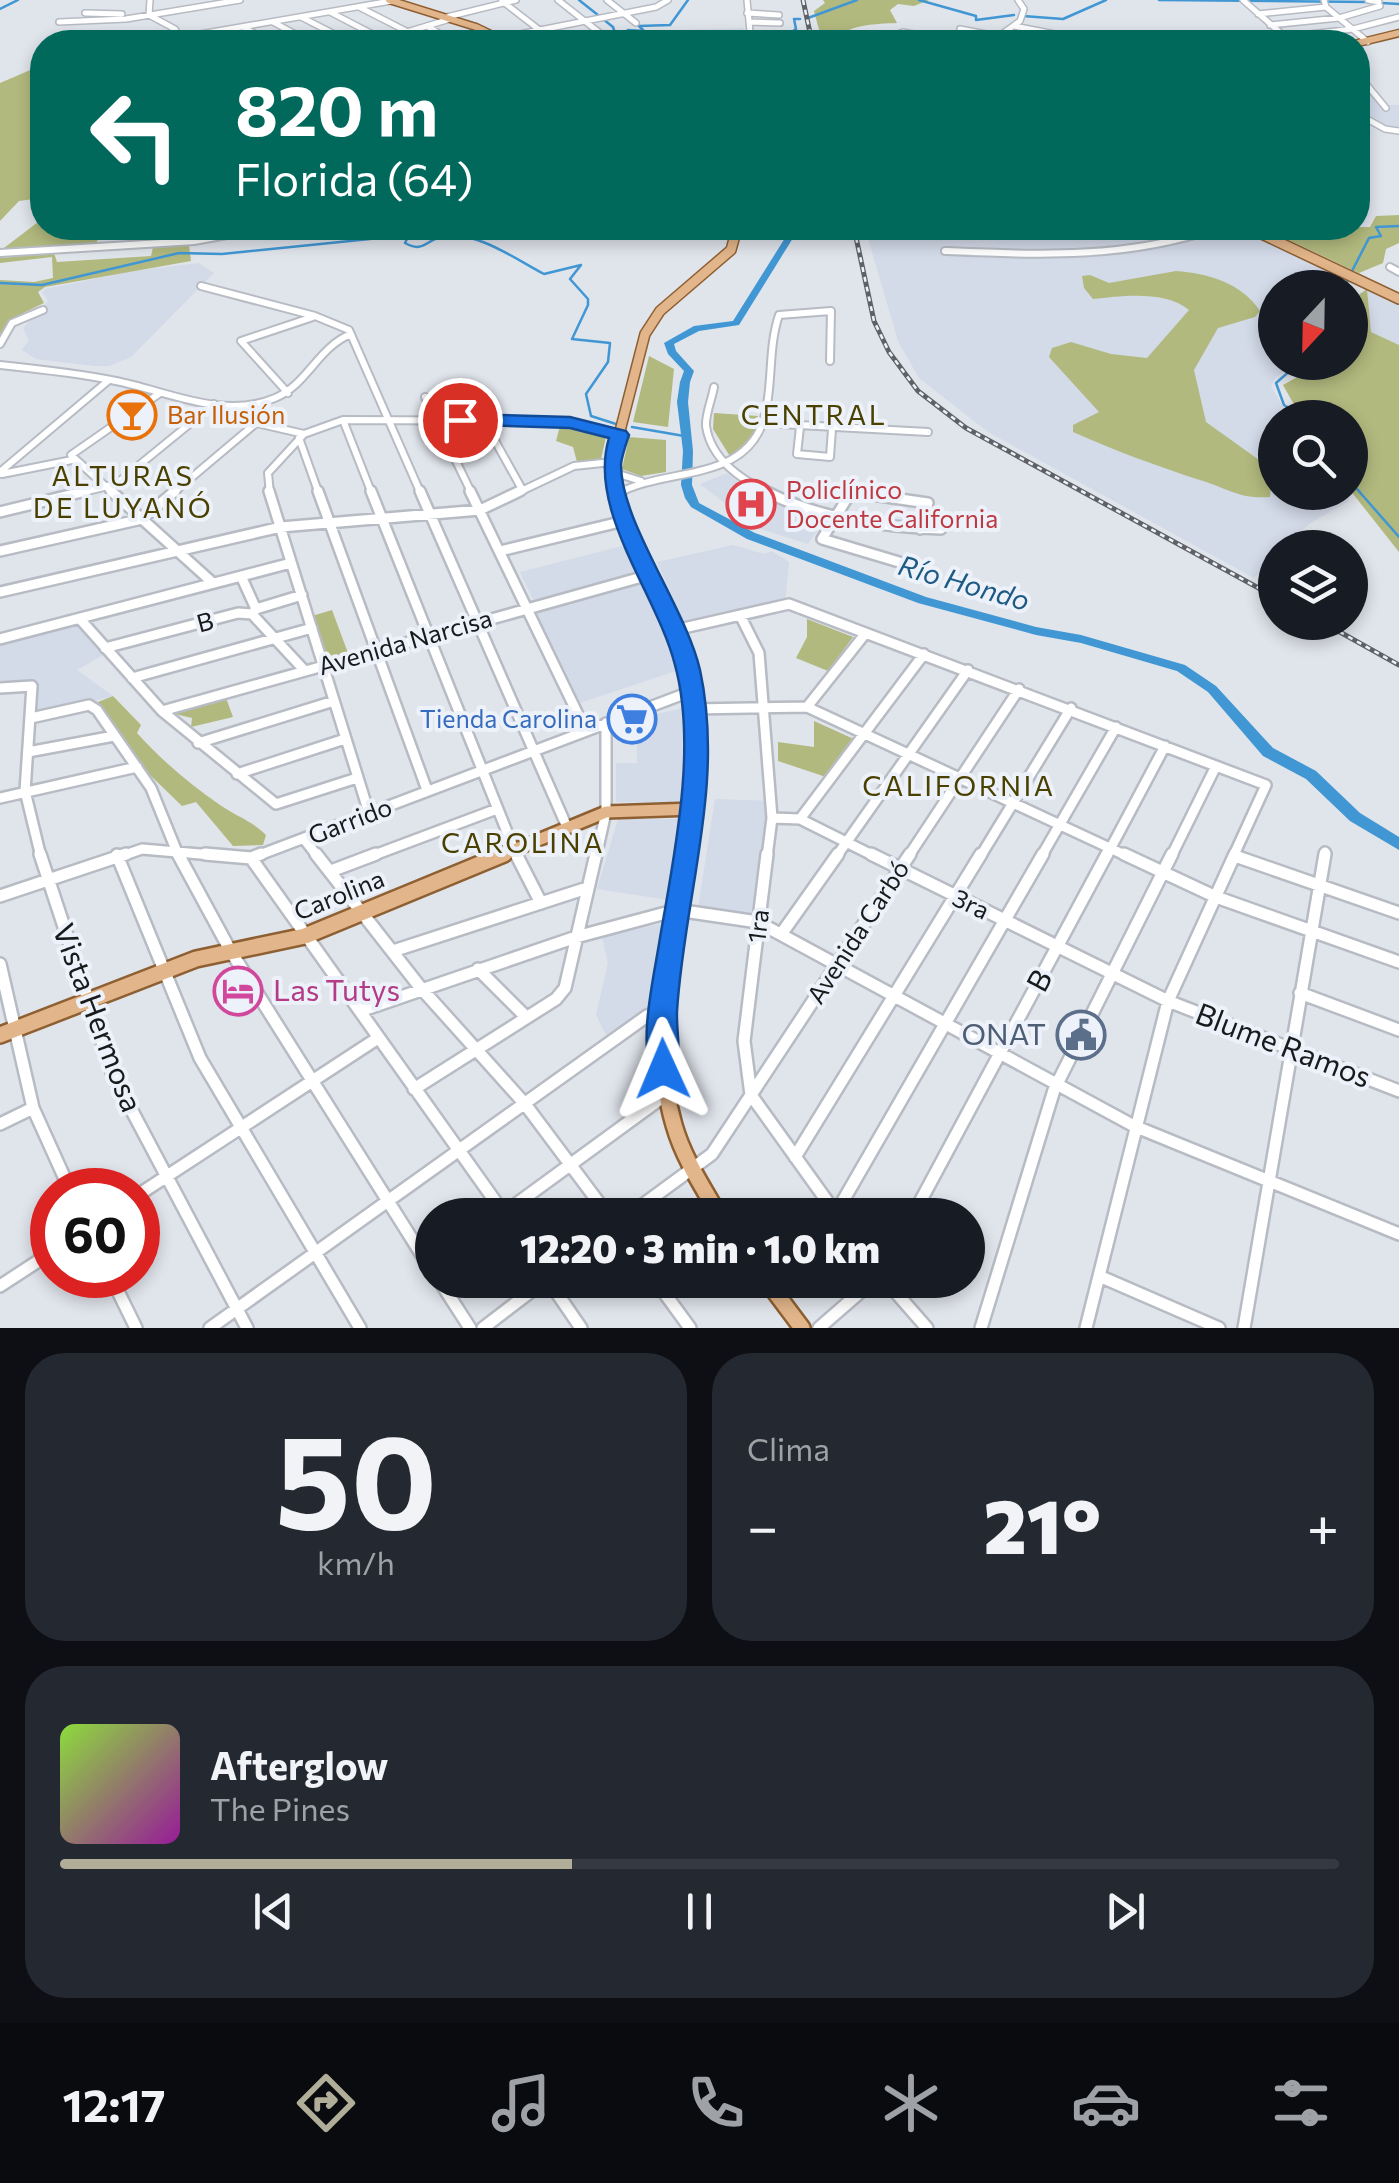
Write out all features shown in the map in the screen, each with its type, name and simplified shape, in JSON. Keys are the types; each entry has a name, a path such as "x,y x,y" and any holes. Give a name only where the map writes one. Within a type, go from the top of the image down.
{"main road":[{"path":"390,0 478,30"},
{"path":"1370,41 1399,33"},
{"path":"708,1198 673,1123 667,1094 663,1011 694,809 692,691 676,630 624,521 615,495 612,467 639,352 650,325 731,250 734,240"},
{"path":"1275,240 1397,297"},
{"name":"Carolina","path":"0,1035 163,970 230,950 306,936 606,812 694,809"},
{"path":"777,1298 793,1325"}],"street":[{"path":"149,15 150,0"},
{"path":"59,22 149,15 240,0"},
{"path":"225,30 390,0"},
{"path":"414,30 516,0"},
{"path":"558,0 593,30"},
{"path":"607,0 636,23"},
{"path":"503,1 540,30 666,0"},
{"path":"747,0 750,30"},
{"path":"1008,30 1020,21 1024,10 1018,0"},
{"path":"1368,0 1379,3 1398,19"},
{"path":"1245,2 1276,30"},
{"path":"1270,25 1339,18 1379,3"},
{"path":"1258,14 1325,4 1353,30 1398,19"},
{"path":"1267,6 1273,12"},
{"path":"359,7 404,30"},
{"path":"330,12 365,30"},
{"path":"85,13 149,15 175,30"},
{"path":"747,14 779,15"},
{"path":"301,17 326,30"},
{"path":"68,28 75,21"},
{"path":"272,22 287,30"},
{"path":"748,22 780,23"},
{"path":"427,26 434,30"},
{"path":"1014,26 1034,30"},
{"path":"243,27 248,30"},
{"path":"960,28 970,30"},
{"path":"1370,89 1386,108"},
{"path":"1370,120 1399,130"},
{"path":"0,254 200,240"},
{"path":"945,252 1126,253 1187,240"},
{"path":"1390,267 1399,272"},
{"path":"201,286 339,323 351,334 568,827"},
{"path":"0,344 12,323 43,310"},
{"path":"615,495 644,481 692,475 726,465 747,447 762,424 779,315 831,311 830,361"},
{"path":"288,393 241,341 316,316"},
{"path":"0,365 109,380 194,404 267,402 288,393 322,350 351,334"},
{"path":"0,473 109,380"},
{"path":"714,387 706,410 705,430 726,465 770,498 888,528 941,529"},
{"path":"0,473 72,458 160,393"},
{"path":"425,397 586,732"},
{"path":"0,551 142,520 254,423 267,402"},
{"path":"0,512 106,488 214,404"},
{"path":"342,420 513,849 541,903"},
{"path":"369,814 266,482 279,457 302,437 342,420 570,422 620,433"},
{"path":"484,421 523,492"},
{"path":"254,423 302,437"},
{"path":"762,424 928,432"},
{"path":"800,426 797,454 830,457 832,429"},
{"path":"302,437 427,790"},
{"path":"72,458 213,583"},
{"path":"0,592 281,528 480,510 574,466 612,467 644,481"},
{"path":"899,562 823,542 851,492 928,503 920,529"},
{"path":"500,551 624,521"},
{"path":"0,638 291,563"},
{"name":"Avenida Narcisa","path":"162,711 649,575"},
{"path":"242,576 254,611 305,671"},
{"name":"B","path":"105,648 302,596"},
{"path":"676,630 789,604 1266,785 1168,1002 1086,1328"},
{"name":"1ra","path":"740,615 760,653 772,818 744,1041 751,1095 825,1198"},
{"path":"80,619 162,711 276,804 357,778"},
{"path":"132,678 312,628"},
{"path":"807,707 865,634"},
{"path":"800,818 924,654"},
{"path":"782,934 968,670"},
{"name":"Vista Hermosa","path":"0,688 26,683 32,686 25,790 46,880 114,1075 247,1328"},
{"name":"Avenida Carbó","path":"651,1198 712,1154 1019,689"},
{"name":"Garrido","path":"0,896 142,849 252,858 692,691"},
{"path":"198,743 334,701"},
{"path":"31,718 89,705 97,710 151,788 175,849 230,950 415,1244"},
{"path":"693,708 807,707 1216,897 1399,962"},
{"path":"795,1156 1071,708"},
{"path":"414,1089 556,999 565,988 606,812 606,723"},
{"path":"845,1198 1116,727"},
{"path":"28,752 114,736"},
{"path":"237,774 345,739"},
{"name":"B","path":"922,1198 1165,746"},
{"path":"981,1328 1057,1084 1216,766"},
{"path":"0,798 138,767"},
{"path":"331,871 498,809"},
{"name":"3ra","path":"772,818 800,818 1168,1002"},
{"path":"304,839 420,987 525,1104 595,1198"},
{"path":"1244,1328 1325,852"},
{"path":"117,856 200,1058 360,1328"},
{"path":"1235,856 1399,913"},
{"path":"252,858 493,1198"},
{"path":"394,951 587,888"},
{"path":"360,1010 420,987 677,910 758,922 1134,1126 1399,1234"},
{"path":"0,964 33,1108 60,1168"},
{"path":"478,969 526,1017"},
{"path":"1300,993 1399,1030"},
{"name":"Blume Ramos","path":"1168,1002 1399,1091"},
{"path":"210,1328 647,1016 663,1011"},
{"path":"160,1179 378,1038"},
{"path":"525,1198 667,1094"},
{"path":"0,1124 33,1108"},
{"path":"0,1286 30,1266"},
{"path":"1099,1276 1219,1328"},
{"path":"121,1298 136,1328"},
{"path":"451,1298 470,1328"},
{"path":"482,1328 523,1298"},
{"path":"560,1298 581,1328"},
{"path":"668,1298 690,1328"},
{"path":"819,1328 853,1298"},
{"path":"901,1298 927,1328"}],"shaded area":[{"path":"743,28 743,30 677,30"},
{"path":"1370,94 1381,105 1399,105 1399,127 1390,128 1370,117"},
{"path":"869,240 1265,240 1330,270 1258,270 1258,380 1274,380 1271,386 1279,400 1258,400 1258,510 1333,510 1303,530 1258,530 1258,574 1254,578 988,432 919,378 898,341"},
{"path":"199,263 214,273 131,357 109,366 95,366 36,359 22,350 29,340 23,328 48,301 42,292 45,289 133,271"},
{"path":"1368,289 1399,303 1399,345 1371,332"},
{"name":"Policlínico Docente California","path":"727,473 756,498 826,517 808,544 757,528 700,484"},
{"path":"626,545 639,573 534,602 520,572"},
{"path":"733,545 764,554 772,551 789,562 785,603 685,624 657,562"},
{"path":"643,581 666,631 676,671 580,703 535,610"},
{"path":"78,622 103,655 77,670 113,696 36,717 36,684 0,689 0,641"},
{"path":"684,708 681,803 616,802 616,763 637,763 637,737 647,736 648,716"},
{"path":"715,799 769,801 758,917 698,908"},
{"path":"618,819 683,819 669,900 597,889"},
{"path":"666,923 650,1006 606,1035 596,1015 608,963 602,937"}],"green space":[{"path":"823,0 929,0 914,6 898,4 890,10 897,23 851,30 819,30 814,11 825,3"},
{"path":"30,70 30,200 19,201 0,221 0,83"},
{"path":"1399,215 1399,243 1386,249 1383,263 1366,270 1353,270 1289,240 1370,240 1370,227 1376,216"},
{"path":"30,228 30,240 97,240 95,247 0,251"},
{"path":"189,245 191,261 45,287 38,292 44,303 11,319 0,334 0,280 34,282 53,278 52,257 0,263 0,258 54,253 57,262 151,256 153,247"},
{"path":"1176,271 1200,274 1234,287 1258,308 1255,317 1218,328 1194,370 1206,422 1258,459 1258,497 1236,493 1073,432 1073,425 1099,412 1049,357 1052,348 1071,342 1111,354 1147,358 1189,310 1156,297 1093,299 1084,288 1082,276 1109,283"},
{"path":"1368,300 1371,332 1399,345 1399,552 1366,510 1368,400 1291,400 1283,385 1292,380 1368,380"},
{"path":"649,356 674,369 668,427 633,422"},
{"path":"714,413 758,416 756,431 731,458 713,429"},
{"path":"560,426 606,437 601,459 577,462 573,447 556,441"},
{"path":"629,437 666,440 666,472 641,476 622,469"},
{"path":"332,610 348,653 327,659 312,616"},
{"path":"807,619 853,637 828,671 796,658 807,637"},
{"path":"113,696 141,725 137,733 156,753 209,797 261,830 266,835 263,845 233,846 196,802 182,806 150,775 98,702"},
{"path":"226,698 233,717 191,727 192,718 175,714"},
{"path":"814,721 856,740 826,777 778,761 778,742 814,747"}],"waterway":[{"path":"0,9 18,0"},
{"path":"579,0 614,30"},
{"name":"Río Hondo","path":"643,30 639,26 670,25 688,0"},
{"path":"808,18 857,0"},
{"path":"919,0 976,16 976,20 1014,15"},
{"path":"1023,16 1063,19 1106,0"},
{"path":"1159,0 1368,2"},
{"path":"1381,3 1399,4"},
{"path":"795,30 794,19 800,19"},
{"path":"1370,238 1381,236 1376,227 1399,226"},
{"path":"0,283 42,285 179,253 222,254 360,240"},
{"path":"406,240 405,243 416,247 435,240"},
{"path":"478,240 544,274 581,265 570,279 588,299 588,305 572,339 610,343 608,362 586,394 591,416 616,424"},
{"name":"Río Hondo","path":"788,240 736,323 697,328 669,343 671,352 689,371 683,392 686,478 695,505 751,536 922,600 1181,668 1212,689 1268,752 1311,775 1355,817 1399,844"},
{"path":"1353,270 1368,240"},
{"path":"1279,380 1276,383 1282,400"},
{"path":"632,427 684,436"},
{"path":"1368,502 1399,537"}],"railway":[{"path":"803,0 809,30"},
{"path":"857,240 874,321 889,352 918,391 966,428 1258,588"},
{"path":"1354,640 1399,665"}],"place":[{"name":"Bar Ilusión","path":"132,415"},
{"name":"Policlínico Docente California","path":"751,504"},
{"name":"Tienda Carolina","path":"632,719"},
{"name":"Las Tutys","path":"238,991"},
{"name":"ONAT","path":"1081,1035"}],"district":[{"name":"CENTRAL","path":"814,415"},
{"name":"ALTURAS DE LUYANÓ","path":"123,492"},
{"name":"CALIFORNIA","path":"959,786"},
{"name":"CAROLINA","path":"523,843"}],"route":[{"path":"460,420 570,422 620,435 612,462 619,510 676,630 688,669 693,708 694,809 663,1011 663,1069"}]}
